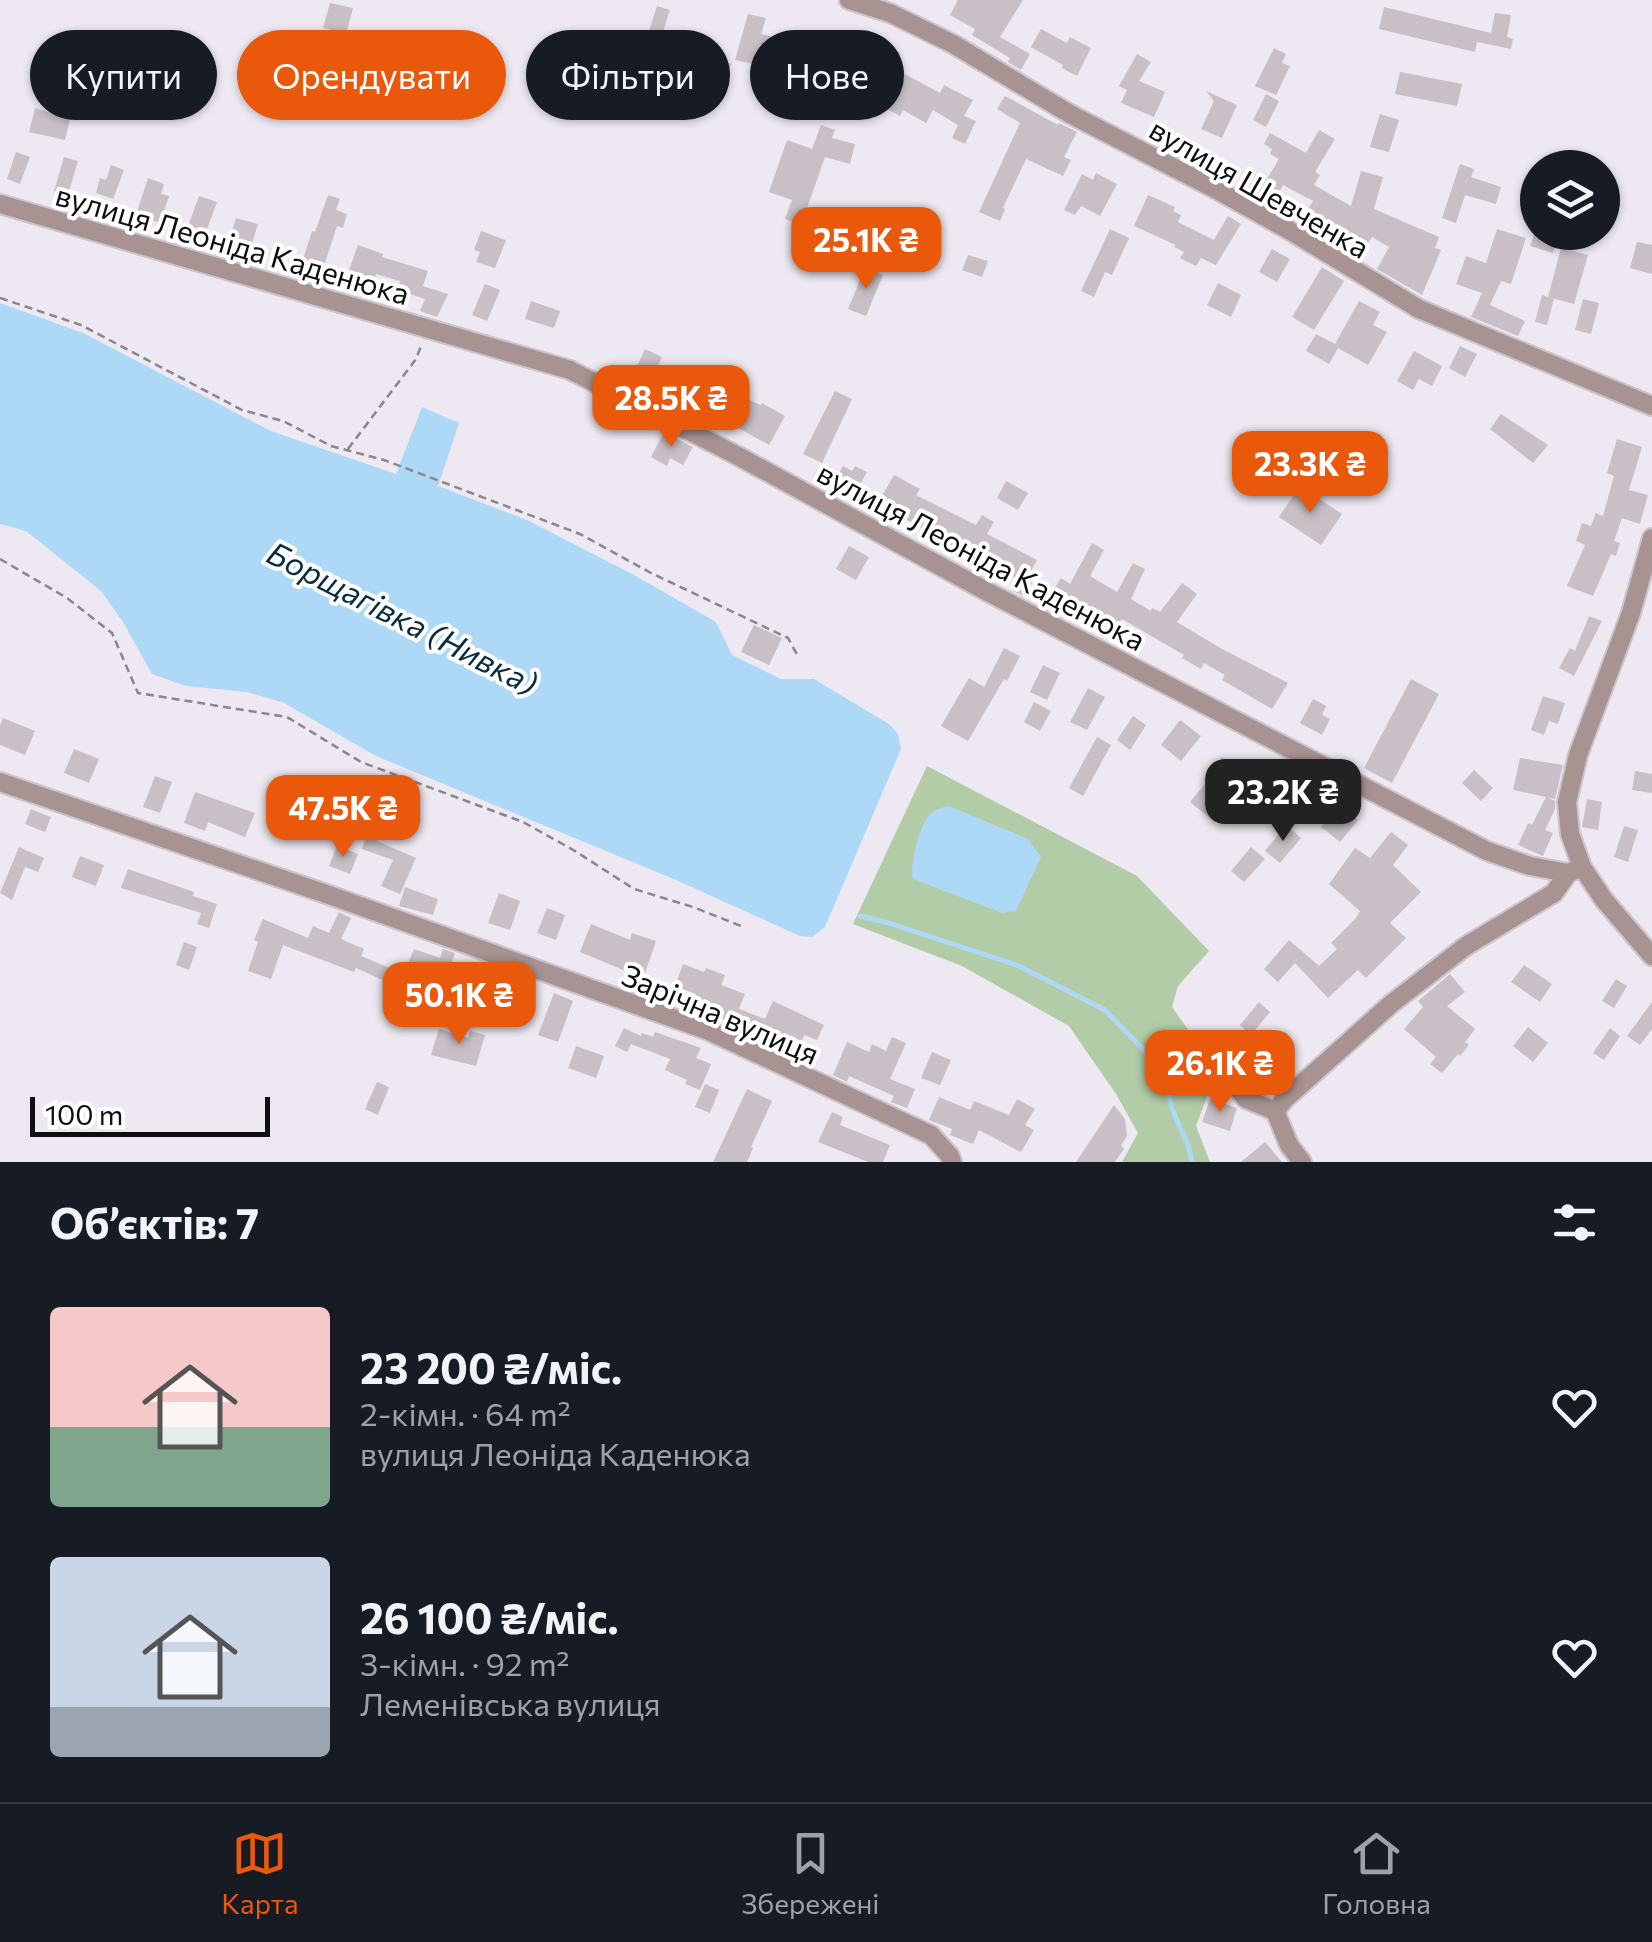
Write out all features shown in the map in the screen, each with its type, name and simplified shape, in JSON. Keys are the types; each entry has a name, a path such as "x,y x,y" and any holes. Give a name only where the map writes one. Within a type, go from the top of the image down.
{"street":[{"name":"вулиця Шевченка","path":"848,0 890,13 953,44 1070,114 1294,233 1419,309 1652,406"},
{"name":"вулиця Леоніда Каденюка","path":"0,204 570,370 1487,851 1530,866 1575,870"},
{"path":"1652,538 1631,613 1578,755 1567,802 1575,870 1652,956"},
{"name":"Зарічна вулиця","path":"0,782 709,1031 930,1135 952,1162"},
{"path":"1275,1111 1391,1004 1466,946 1554,893 1575,870"},
{"path":"1202,1040 1246,1099 1275,1111 1302,1162"}],"path":[{"path":"0,298 80,326 242,410 284,421 331,446 384,460 580,534 651,573 788,638 799,658"},
{"path":"347,450 416,359 428,328"},
{"path":"0,559 67,598 112,633 138,693 287,717 361,762 524,822 634,889 741,926"}],"green space":[{"path":"927,766 1137,876 1209,951 1178,986 1172,1007 1217,1070 1196,1126 1210,1162 1122,1162 1138,1133 1069,1026 962,966 853,924"}],"water":[{"path":"0,303 83,333 271,431 396,474 422,407 459,423 438,486 527,520 634,575 716,622 732,655 781,679 814,679 889,724 898,734 901,749 825,927 812,937 800,936 676,880 376,756 284,703 247,692 186,686 152,674 101,591 26,531 0,524"},
{"path":"949,806 1028,839 1041,857 1016,911 1002,913 913,879 918,838 925,823 932,812"}],"building":[{"path":"958,0 1023,0 1000,37 1030,54 1021,70 1008,62 1010,58 972,35 975,29 950,15"},
{"path":"330,3 353,8 347,30 323,28"},
{"path":"657,6 670,10 664,30 649,30"},
{"path":"1384,7 1491,33 1495,13 1511,15 1507,37 1513,39 1511,49 1477,42 1475,52 1379,29"},
{"path":"748,14 766,18 762,30 750,30 750,63 735,60"},
{"path":"1041,29 1067,43 1070,37 1091,48 1077,76 1031,47"},
{"path":"1274,48 1286,54 1282,63 1290,66 1276,95 1255,86"},
{"path":"1137,54 1151,62 1139,81 1165,92 1154,117 1121,103 1127,90 1119,86"},
{"path":"1400,72 1462,84 1457,106 1395,94"},
{"path":"904,74 940,93 944,85 973,100 964,116 976,121 965,144 952,138 958,125 933,110 926,123 904,111"},
{"path":"1206,91 1237,105 1222,138 1201,129 1214,101"},
{"path":"1266,94 1279,101 1266,127 1253,120"},
{"path":"1005,96 1077,132 1064,157 1071,160 1063,176 1026,159 1000,221 979,212 1020,123 997,109"},
{"path":"1380,114 1399,120 1389,152 1370,147"},
{"path":"32,120 70,120 65,140 29,132"},
{"path":"821,125 835,130 832,138 855,144 850,164 825,157 801,225 785,219 792,200 769,192 787,140 812,149"},
{"path":"1319,130 1335,139 1315,172 1320,175 1314,185 1351,206 1361,171 1383,177 1374,209 1439,237 1435,248 1441,250 1422,295 1377,269 1389,247 1372,237 1363,250 1338,237 1305,215 1313,201 1283,185 1273,203 1242,185 1249,170 1267,179 1279,159 1264,144 1270,133 1306,153"},
{"path":"16,152 30,157 20,184 7,179"},
{"path":"64,157 78,161 68,195 54,191"},
{"path":"1460,164 1474,169 1471,177 1501,187 1496,204 1465,195 1456,223 1442,218"},
{"path":"111,165 124,170 113,199 96,193 100,178 106,180"},
{"path":"1096,173 1117,184 1100,216 1081,206 1075,215 1064,210 1082,174 1093,180"},
{"path":"148,178 164,184 161,194 169,196 160,223 136,215"},
{"path":"328,195 340,199 336,210 347,214 343,228 337,226 322,272 301,265"},
{"path":"1148,195 1175,207 1173,211 1181,215 1178,222 1214,240 1228,216 1241,224 1216,265 1201,258 1196,266 1180,258 1184,252 1176,245 1134,226"},
{"path":"199,196 217,202 205,235 187,229"},
{"path":"236,218 258,224 250,250 228,244"},
{"path":"1110,229 1129,238 1112,275 1105,272 1094,297 1081,291"},
{"path":"1497,229 1520,236 1522,250 1511,284 1501,281 1490,305 1525,321 1518,336 1471,317 1482,293 1456,284 1466,256 1486,263"},
{"path":"481,231 506,240 495,268 476,262 480,252 474,250"},
{"path":"1637,242 1652,245 1652,274 1630,268"},
{"path":"358,245 428,271 423,286 448,294 437,317 420,311 425,299 398,290 400,281 376,274 374,282 348,273"},
{"path":"1272,249 1290,259 1277,282 1259,272"},
{"path":"1560,250 1588,255 1574,304 1548,297"},
{"path":"968,255 988,261 982,277 962,270"},
{"path":"1322,267 1344,281 1314,330 1292,317"},
{"path":"865,268 883,275 866,316 848,309"},
{"path":"1218,283 1241,295 1231,317 1207,305"},
{"path":"485,284 500,290 487,321 472,315"},
{"path":"1542,295 1554,299 1547,325 1535,322"},
{"path":"1583,299 1599,303 1591,334 1575,330"},
{"path":"531,301 560,311 554,328 525,319"},
{"path":"1359,301 1380,312 1373,325 1387,332 1368,365 1338,348 1329,364 1306,351 1316,334 1335,344"},
{"path":"1460,346 1477,354 1465,377 1449,368"},
{"path":"645,349 662,357 650,381 634,373"},
{"path":"1414,351 1442,366 1432,386 1419,379 1413,390 1397,381"},
{"path":"684,367 704,381 785,416 769,445 668,395"},
{"path":"835,391 852,399 822,463 803,454"},
{"path":"1501,414 1548,445 1533,463 1490,429"},
{"path":"664,432 693,447 683,465 670,458 667,466 651,457"},
{"path":"1617,439 1642,447 1629,490 1648,495 1640,524 1622,518 1614,541 1620,543 1616,556 1611,554 1593,596 1567,586 1585,545 1576,541 1582,523 1591,526 1596,513 1603,516 1614,476 1607,473"},
{"path":"843,466 867,472 855,494 836,478"},
{"path":"894,475 920,489 916,495 976,525 982,515 994,522 987,534 1037,560 1026,580 1032,583 1025,597 1011,590 1017,579 878,503"},
{"path":"1006,481 1028,493 1018,510 997,498"},
{"path":"1300,486 1342,514 1321,545 1279,517"},
{"path":"1092,543 1104,550 1090,576 1117,592 1133,563 1145,569 1131,599 1151,611 1152,608 1160,612 1182,583 1197,594 1177,622 1288,683 1272,709 1222,680 1225,675 1204,663 1201,669 1122,619 1116,629 1050,595 1061,578 1070,584"},
{"path":"849,546 869,557 856,580 836,569"},
{"path":"1589,616 1602,621 1574,676 1559,668 1570,648 1575,651"},
{"path":"754,625 782,638 769,665 741,652"},
{"path":"1004,648 1020,656 968,741 941,726 969,678 984,687"},
{"path":"1043,665 1060,673 1047,700 1030,692"},
{"path":"1411,679 1439,694 1392,783 1364,768"},
{"path":"1088,688 1105,697 1087,730 1070,722"},
{"path":"1543,696 1565,703 1558,724 1549,721 1544,735 1531,730"},
{"path":"1313,699 1326,706 1322,715 1330,719 1322,735 1300,723"},
{"path":"1034,702 1051,711 1040,731 1024,722"},
{"path":"1133,716 1146,725 1130,750 1117,740"},
{"path":"3,718 35,731 25,755 0,745"},
{"path":"1180,720 1201,736 1181,761 1161,745"},
{"path":"1097,737 1111,745 1083,796 1069,788"},
{"path":"74,749 99,759 89,783 64,773"},
{"path":"1222,757 1251,780 1246,795 1251,799 1236,818 1225,809 1215,822 1190,802"},
{"path":"1520,758 1563,765 1555,799 1547,797 1555,801 1555,809 1545,830 1553,833 1543,856 1518,845 1546,797 1513,790"},
{"path":"1474,770 1493,788 1481,801 1462,783"},
{"path":"1635,771 1652,774 1652,793 1632,790"},
{"path":"155,776 172,782 160,813 143,807"},
{"path":"195,792 255,813 245,837 208,822 205,831 184,823"},
{"path":"1587,799 1602,802 1598,830 1582,827"},
{"path":"315,801 331,808 321,832 305,825"},
{"path":"1340,805 1358,820 1340,842 1321,827"},
{"path":"31,809 51,817 45,832 25,824"},
{"path":"1286,825 1301,838 1280,863 1265,851"},
{"path":"1624,826 1638,830 1628,862 1614,857"},
{"path":"1391,832 1408,845 1393,865 1421,892 1390,923 1406,938 1366,978 1358,970 1328,998 1295,963 1278,982 1264,969 1289,940 1319,966 1337,949 1331,943 1360,911 1329,884 1355,848 1370,858"},
{"path":"366,836 416,858 400,894 381,886 393,860 362,849"},
{"path":"337,846 358,854 350,874 329,866"},
{"path":"19,847 44,858 38,872 25,867 12,900 0,893"},
{"path":"1251,847 1265,859 1244,882 1231,871"},
{"path":"80,856 104,865 96,886 72,877"},
{"path":"128,869 217,904 209,928 197,924 201,913 121,888"},
{"path":"405,887 438,899 433,915 399,906"},
{"path":"499,893 520,901 510,930 488,923"},
{"path":"547,908 565,915 556,940 537,933"},
{"path":"339,912 351,918 341,939 364,949 361,956 392,969 387,982 283,945 271,979 248,971 263,919 308,938 313,926 329,933"},
{"path":"591,924 630,940 632,933 656,941 645,973 630,967 628,972 580,952"},
{"path":"184,942 197,947 189,970 176,965"},
{"path":"414,949 440,958 443,949 455,953 445,982 406,968"},
{"path":"683,964 725,975 721,985 745,994 739,1009 765,1019 773,1001 824,1025 817,1040 804,1035 802,1041 789,1036 784,1037 780,1046 738,1031 740,1025 691,1008 696,994 675,986"},
{"path":"1524,965 1552,984 1540,1002 1511,982"},
{"path":"1450,974 1465,992 1447,1006 1475,1029 1465,1042 1469,1045 1442,1073 1430,1064 1436,1057 1404,1029 1423,1007 1418,1001"},
{"path":"1616,979 1627,986 1614,1008 1602,1001"},
{"path":"554,993 573,1001 558,1042 538,1035"},
{"path":"1259,1002 1270,1012 1251,1035 1240,1025"},
{"path":"1652,1002 1652,1029 1640,1045 1627,1036"},
{"path":"1528,1027 1548,1043 1533,1062 1513,1046"},
{"path":"624,1028 641,1036 642,1033 653,1037 655,1032 701,1048 696,1058 711,1064 700,1090 665,1070 670,1059 631,1044 627,1052 615,1046"},
{"path":"1610,1028 1620,1036 1604,1060 1593,1053"},
{"path":"439,1029 468,1038 470,1031 485,1035 476,1066 431,1055"},
{"path":"892,1037 906,1043 890,1079 915,1089 907,1108 891,1102 894,1096 849,1076 847,1082 833,1075 847,1042 869,1052 872,1044 886,1051"},
{"path":"576,1046 604,1056 596,1078 568,1068"},
{"path":"932,1052 951,1060 940,1085 921,1078"},
{"path":"377,1082 389,1087 378,1115 365,1109"},
{"path":"705,1084 719,1090 710,1113 695,1107"},
{"path":"747,1089 772,1101 747,1162 713,1162"},
{"path":"939,1097 970,1110 974,1101 1009,1115 1017,1099 1035,1109 1025,1125 1034,1130 1021,1152 979,1130 973,1144 950,1135 952,1129 929,1120"},
{"path":"1210,1099 1237,1108 1230,1131 1202,1122"},
{"path":"1114,1105 1125,1119 1127,1136 1121,1145 1124,1149 1115,1162 1076,1162"},
{"path":"832,1112 843,1117 840,1125 890,1145 883,1162 868,1162 818,1142"},
{"path":"1265,1142 1282,1162 1241,1162"}],"waterway":[{"name":"Борщагівка (Нивка)","path":"860,916 1019,966 1105,1010 1165,1072 1172,1109 1192,1162"}]}
